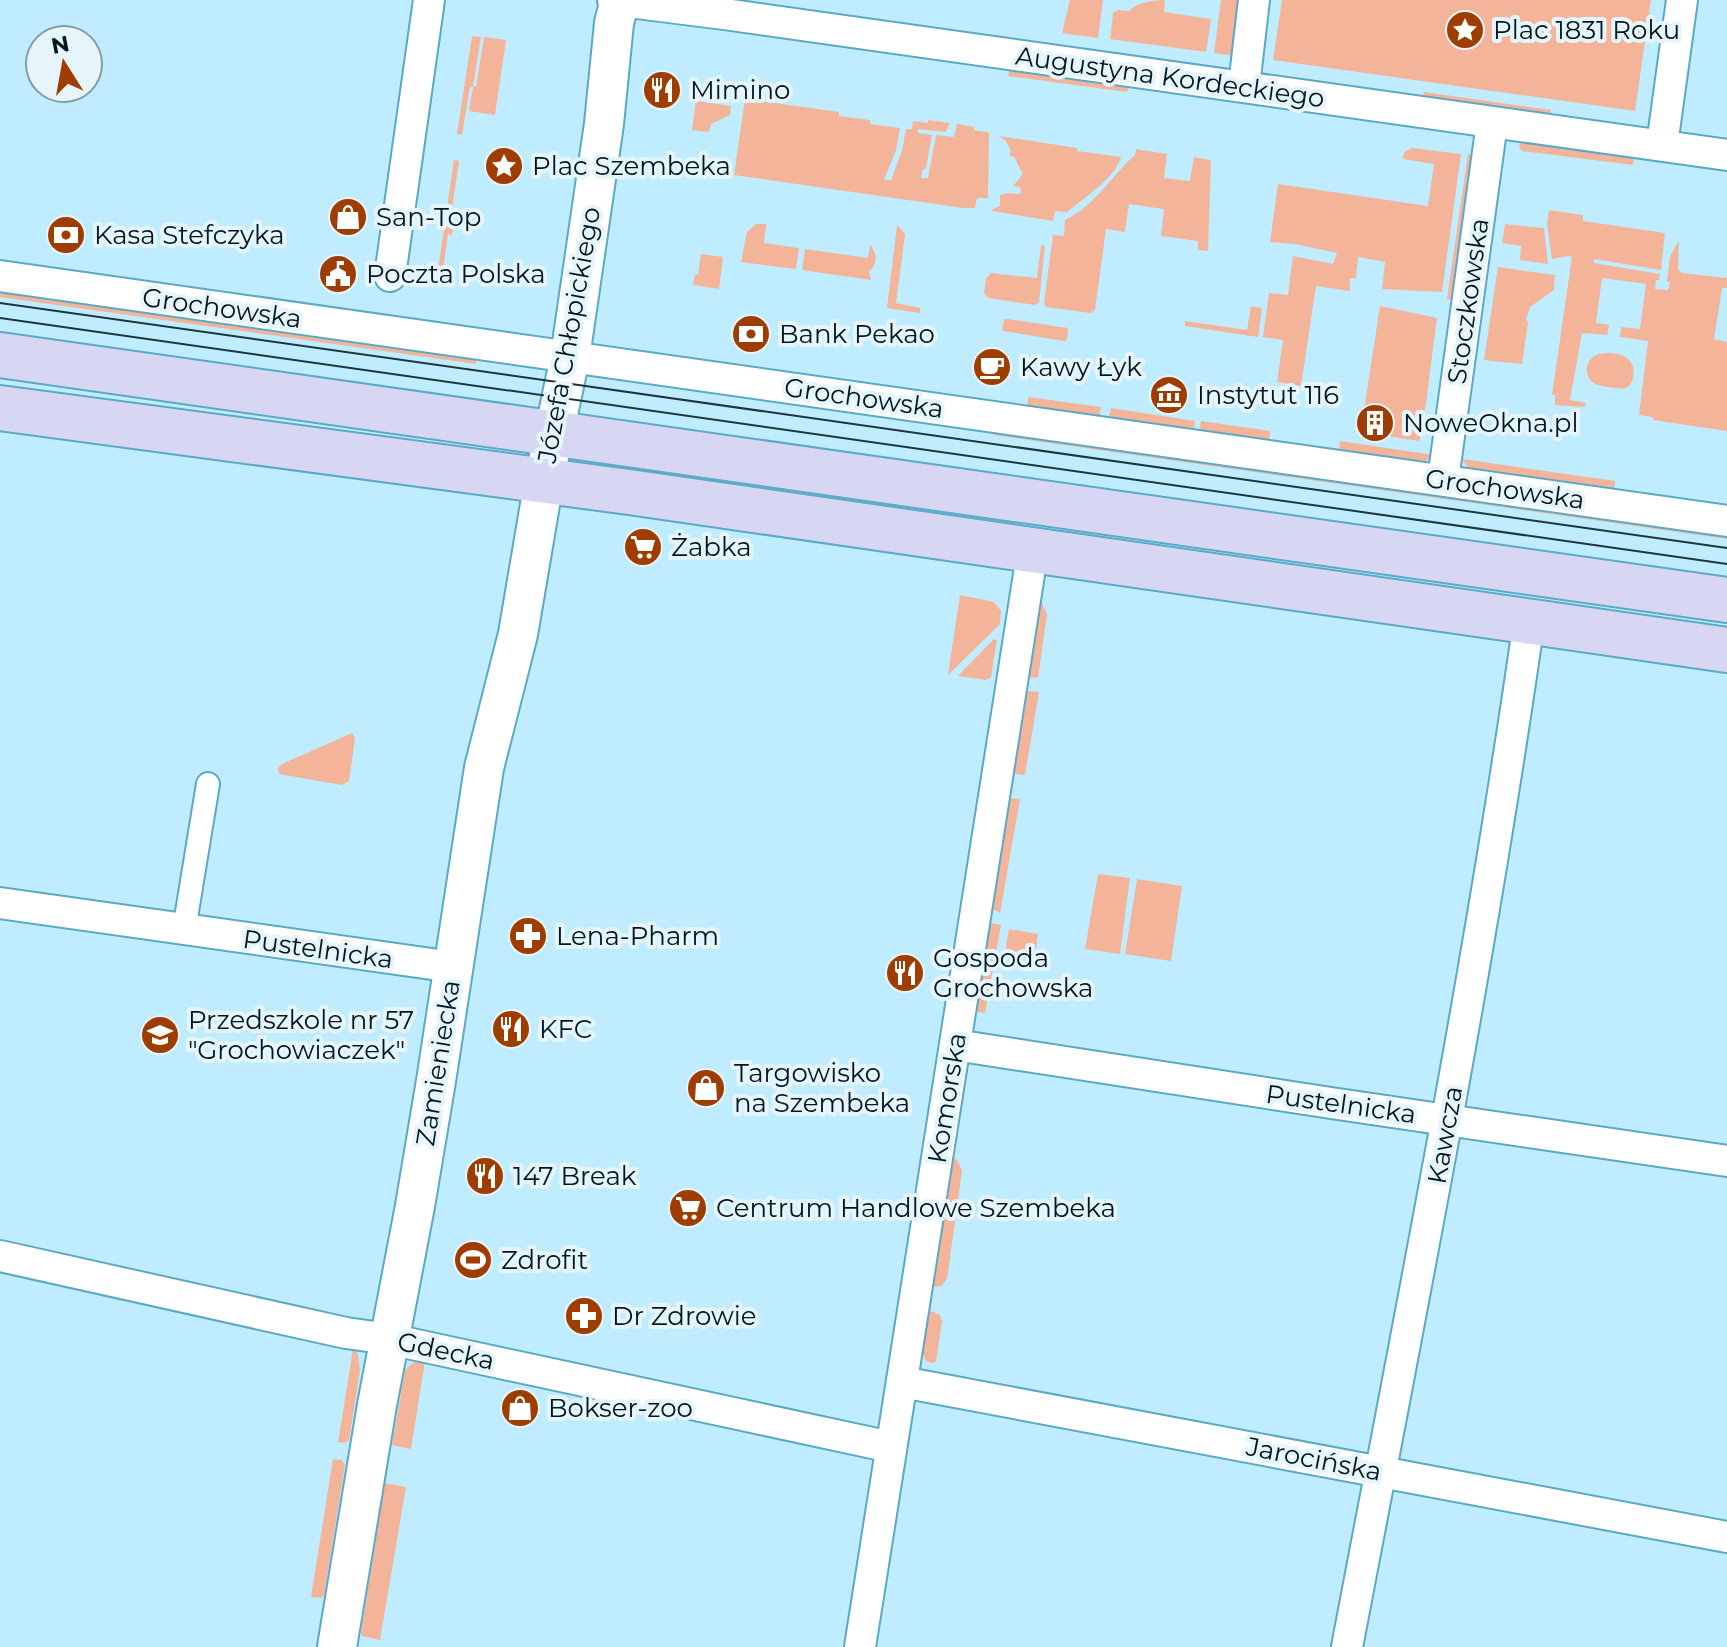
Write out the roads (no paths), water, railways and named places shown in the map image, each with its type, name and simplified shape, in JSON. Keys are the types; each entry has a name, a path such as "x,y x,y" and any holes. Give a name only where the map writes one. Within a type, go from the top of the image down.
{"main road":[{"path":"0,355 1727,600"},
{"path":"0,408 1033,549 1727,650"}],"street":[{"path":"390,276 429,0"},
{"name":"Augustyna Kordeckiego","path":"613,0 1727,155"},
{"name":"Józefa Chłopickiego","path":"544,481 570,357 602,136 614,23 620,0"},
{"path":"1244,86 1254,0"},
{"path":"1662,145 1682,0"},
{"name":"Stoczkowska","path":"1443,480 1492,123"},
{"name":"Grochowska","path":"0,276 1727,521"},
{"name":"Zamieniecka","path":"337,1647 417,1191 484,768 518,634 544,481"},
{"name":"Komorska","path":"860,1647 1033,549"},
{"name":"Kawcza","path":"1347,1647 1448,1120 1529,621"},
{"path":"184,930 208,784"},
{"name":"Pustelnicka","path":"0,903 453,967"},
{"name":"Pustelnicka","path":"955,1045 1727,1161"},
{"name":"Gdecka","path":"0,1256 346,1333 389,1339 891,1447"},
{"name":"Jarocińska","path":"902,1382 1727,1537"}],"tram line":[{"path":"0,303 1727,548"},
{"path":"0,318 1727,564"}],"place":[{"name":"Plac 1831 Roku","path":"1465,30"},
{"name":"Mimino","path":"662,90"},
{"name":"Plac Szembeka","path":"504,166"},
{"name":"San-Top","path":"348,217"},
{"name":"Kasa Stefczyka","path":"66,235"},
{"name":"Poczta Polska","path":"338,274"},
{"name":"Bank Pekao","path":"751,334"},
{"name":"Kawy Łyk","path":"992,367"},
{"name":"Instytut 116","path":"1169,395"},
{"name":"NoweOkna.pl","path":"1375,423"},
{"name":"Żabka","path":"643,547"},
{"name":"Lena-Pharm","path":"528,936"},
{"name":"Gospoda Grochowska","path":"905,973"},
{"name":"KFC","path":"511,1029"},
{"name":"Przedszkole nr 57 \"Grochowiaczek\"","path":"160,1035"},
{"name":"Targowisko na Szembeka","path":"706,1088"},
{"name":"147 Break","path":"485,1176"},
{"name":"Centrum Handlowe Szembeka","path":"688,1208"},
{"name":"Zdrofit","path":"473,1260"},
{"name":"Dr Zdrowie","path":"584,1316"},
{"name":"Bokser-zoo","path":"520,1408"}]}
